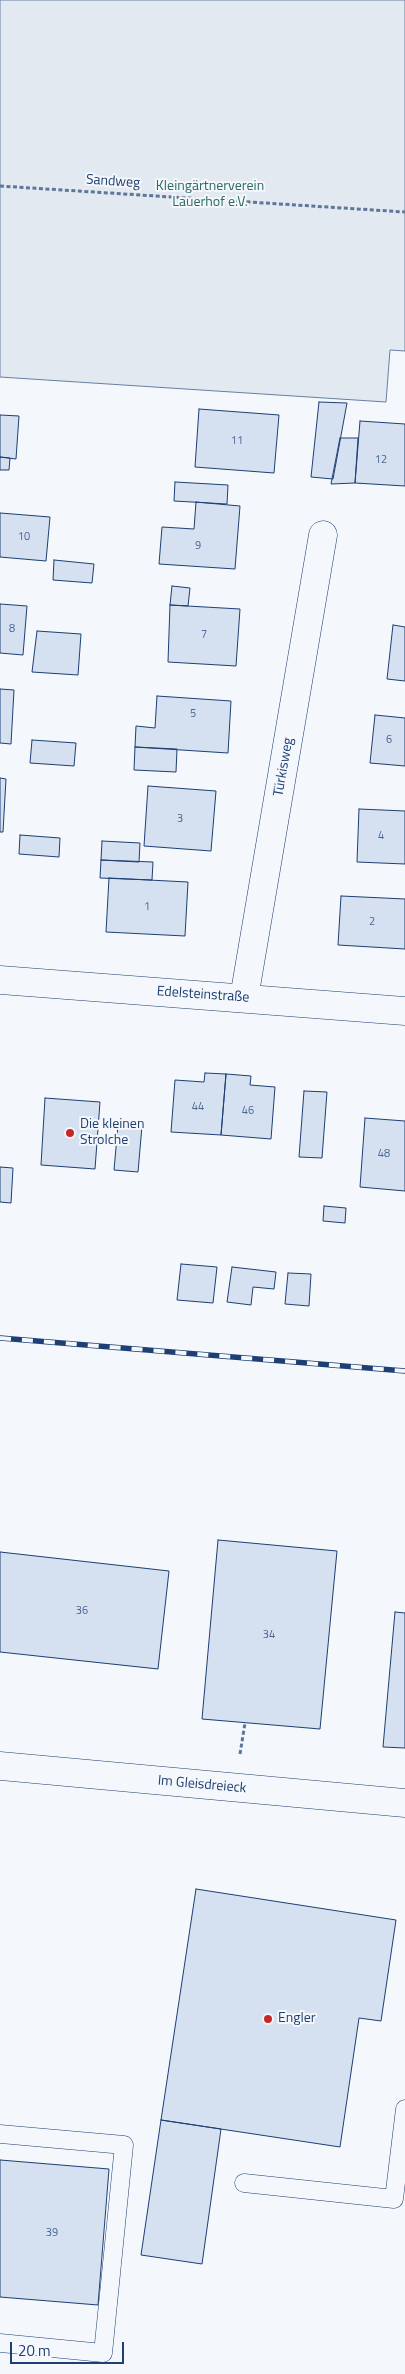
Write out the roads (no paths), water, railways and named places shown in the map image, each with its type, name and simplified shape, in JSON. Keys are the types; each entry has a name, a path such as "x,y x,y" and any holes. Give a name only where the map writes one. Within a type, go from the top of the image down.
{"street":[{"name":"Türkisweg","path":"244,998 323,535"},
{"name":"Edelsteinstraße","path":"0,980 405,1011"},
{"name":"Im Gleisdreieck","path":"0,1766 405,1803"}],"lane":[{"path":"244,2183 394,2199 405,2110"},
{"path":"0,2134 124,2145 103,2353 0,2343"}],"railway":[{"path":"0,1338 405,1371"}],"place":[{"name":"Die kleinen Strolche","path":"70,1133"},
{"name":"Engler","path":"268,2019"}],"park label":[{"name":"Kleingärtnerverein Lauerhof e.V.","path":"210,196"}]}
